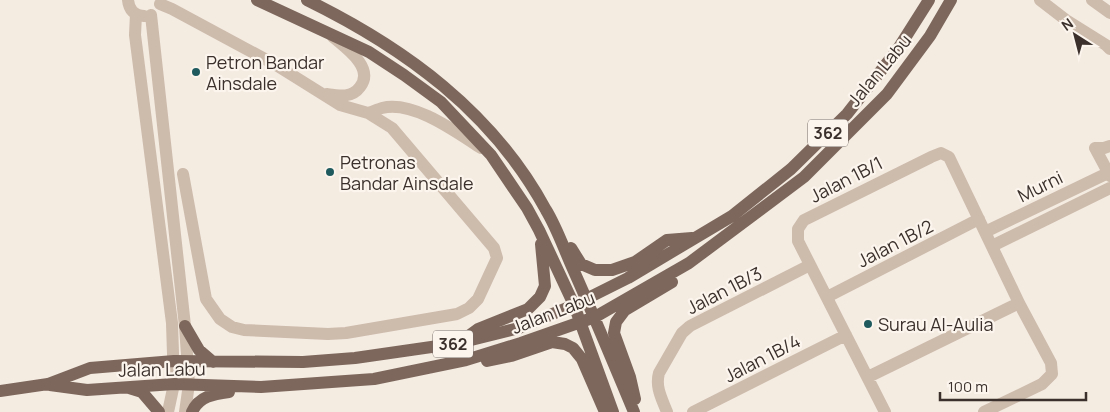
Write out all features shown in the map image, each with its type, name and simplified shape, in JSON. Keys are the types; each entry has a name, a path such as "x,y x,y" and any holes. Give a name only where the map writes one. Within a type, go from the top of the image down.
{"main road":[{"path":"257,0 369,52 441,102 491,155 527,208 539,230 574,306 613,412"},
{"path":"307,0 395,49 441,83 478,118 510,154 531,185 552,223 636,412"},
{"name":"Jalan Labu","path":"0,391 48,384 90,368 180,361 303,362 355,358 458,343 518,328 574,306 586,298 628,278 732,216 791,169 847,114 898,49 929,0"},
{"name":"Jalan Labu","path":"48,384 87,390 122,386 174,384 261,387 374,379 466,360 595,317 689,263 804,177 887,94 930,36 951,0"},
{"path":"552,223 581,264 595,270 612,270 635,262 668,240 697,237"},
{"path":"458,343 478,329 528,309 540,297 545,286 545,269 539,230"},
{"path":"636,412 630,377 614,333 616,322 625,310 693,267 709,249"},
{"path":"185,326 199,350 213,362"},
{"path":"466,360 488,361 552,342 565,344 573,348 582,359 605,412"},
{"path":"122,386 142,392 159,412"},
{"path":"192,412 201,400 212,394 261,387"}],"street":[{"path":"128,0 129,7 136,14 146,16 151,15 158,8 160,2 267,60 340,105 368,113 381,120 396,131 494,248 497,258 478,299 469,308 457,314 346,333 328,334 244,330 220,319 206,299 183,174"},
{"path":"1040,0 1110,49"},
{"path":"1092,0 1110,13"},
{"path":"136,14 134,35 172,323 180,361 188,384 185,412"},
{"path":"151,15 185,326 180,361 168,412"},
{"path":"322,93 344,97 357,92 364,82 364,72 354,55 327,31"},
{"path":"368,113 384,107 413,111 445,124 491,155"},
{"path":"1109,173 1095,148 1110,146"},
{"name":"Jalan 1B/1","path":"881,411 868,377 798,240 798,229 804,220 931,157 941,154 949,156 979,219"},
{"name":"Murni","path":"985,232 1109,173"},
{"name":"Murni","path":"992,246 1110,188"},
{"path":"171,201 188,198"},
{"path":"1038,206 1045,220"},
{"path":"979,219 1019,303 1051,363 1052,374 1042,384 984,412"},
{"name":"Jalan 1B/2","path":"827,297 979,219"},
{"name":"Jalan 1B/3","path":"667,412 658,387 659,373 682,333 690,326 810,265"},
{"path":"868,377 1019,303"},
{"name":"Jalan 1B/4","path":"693,412 846,335"}],"place":[{"name":"Petron Bandar Ainsdale","path":"196,72"},
{"name":"Petronas Bandar Ainsdale","path":"330,172"},
{"name":"Surau Al-Aulia","path":"868,324"}]}
